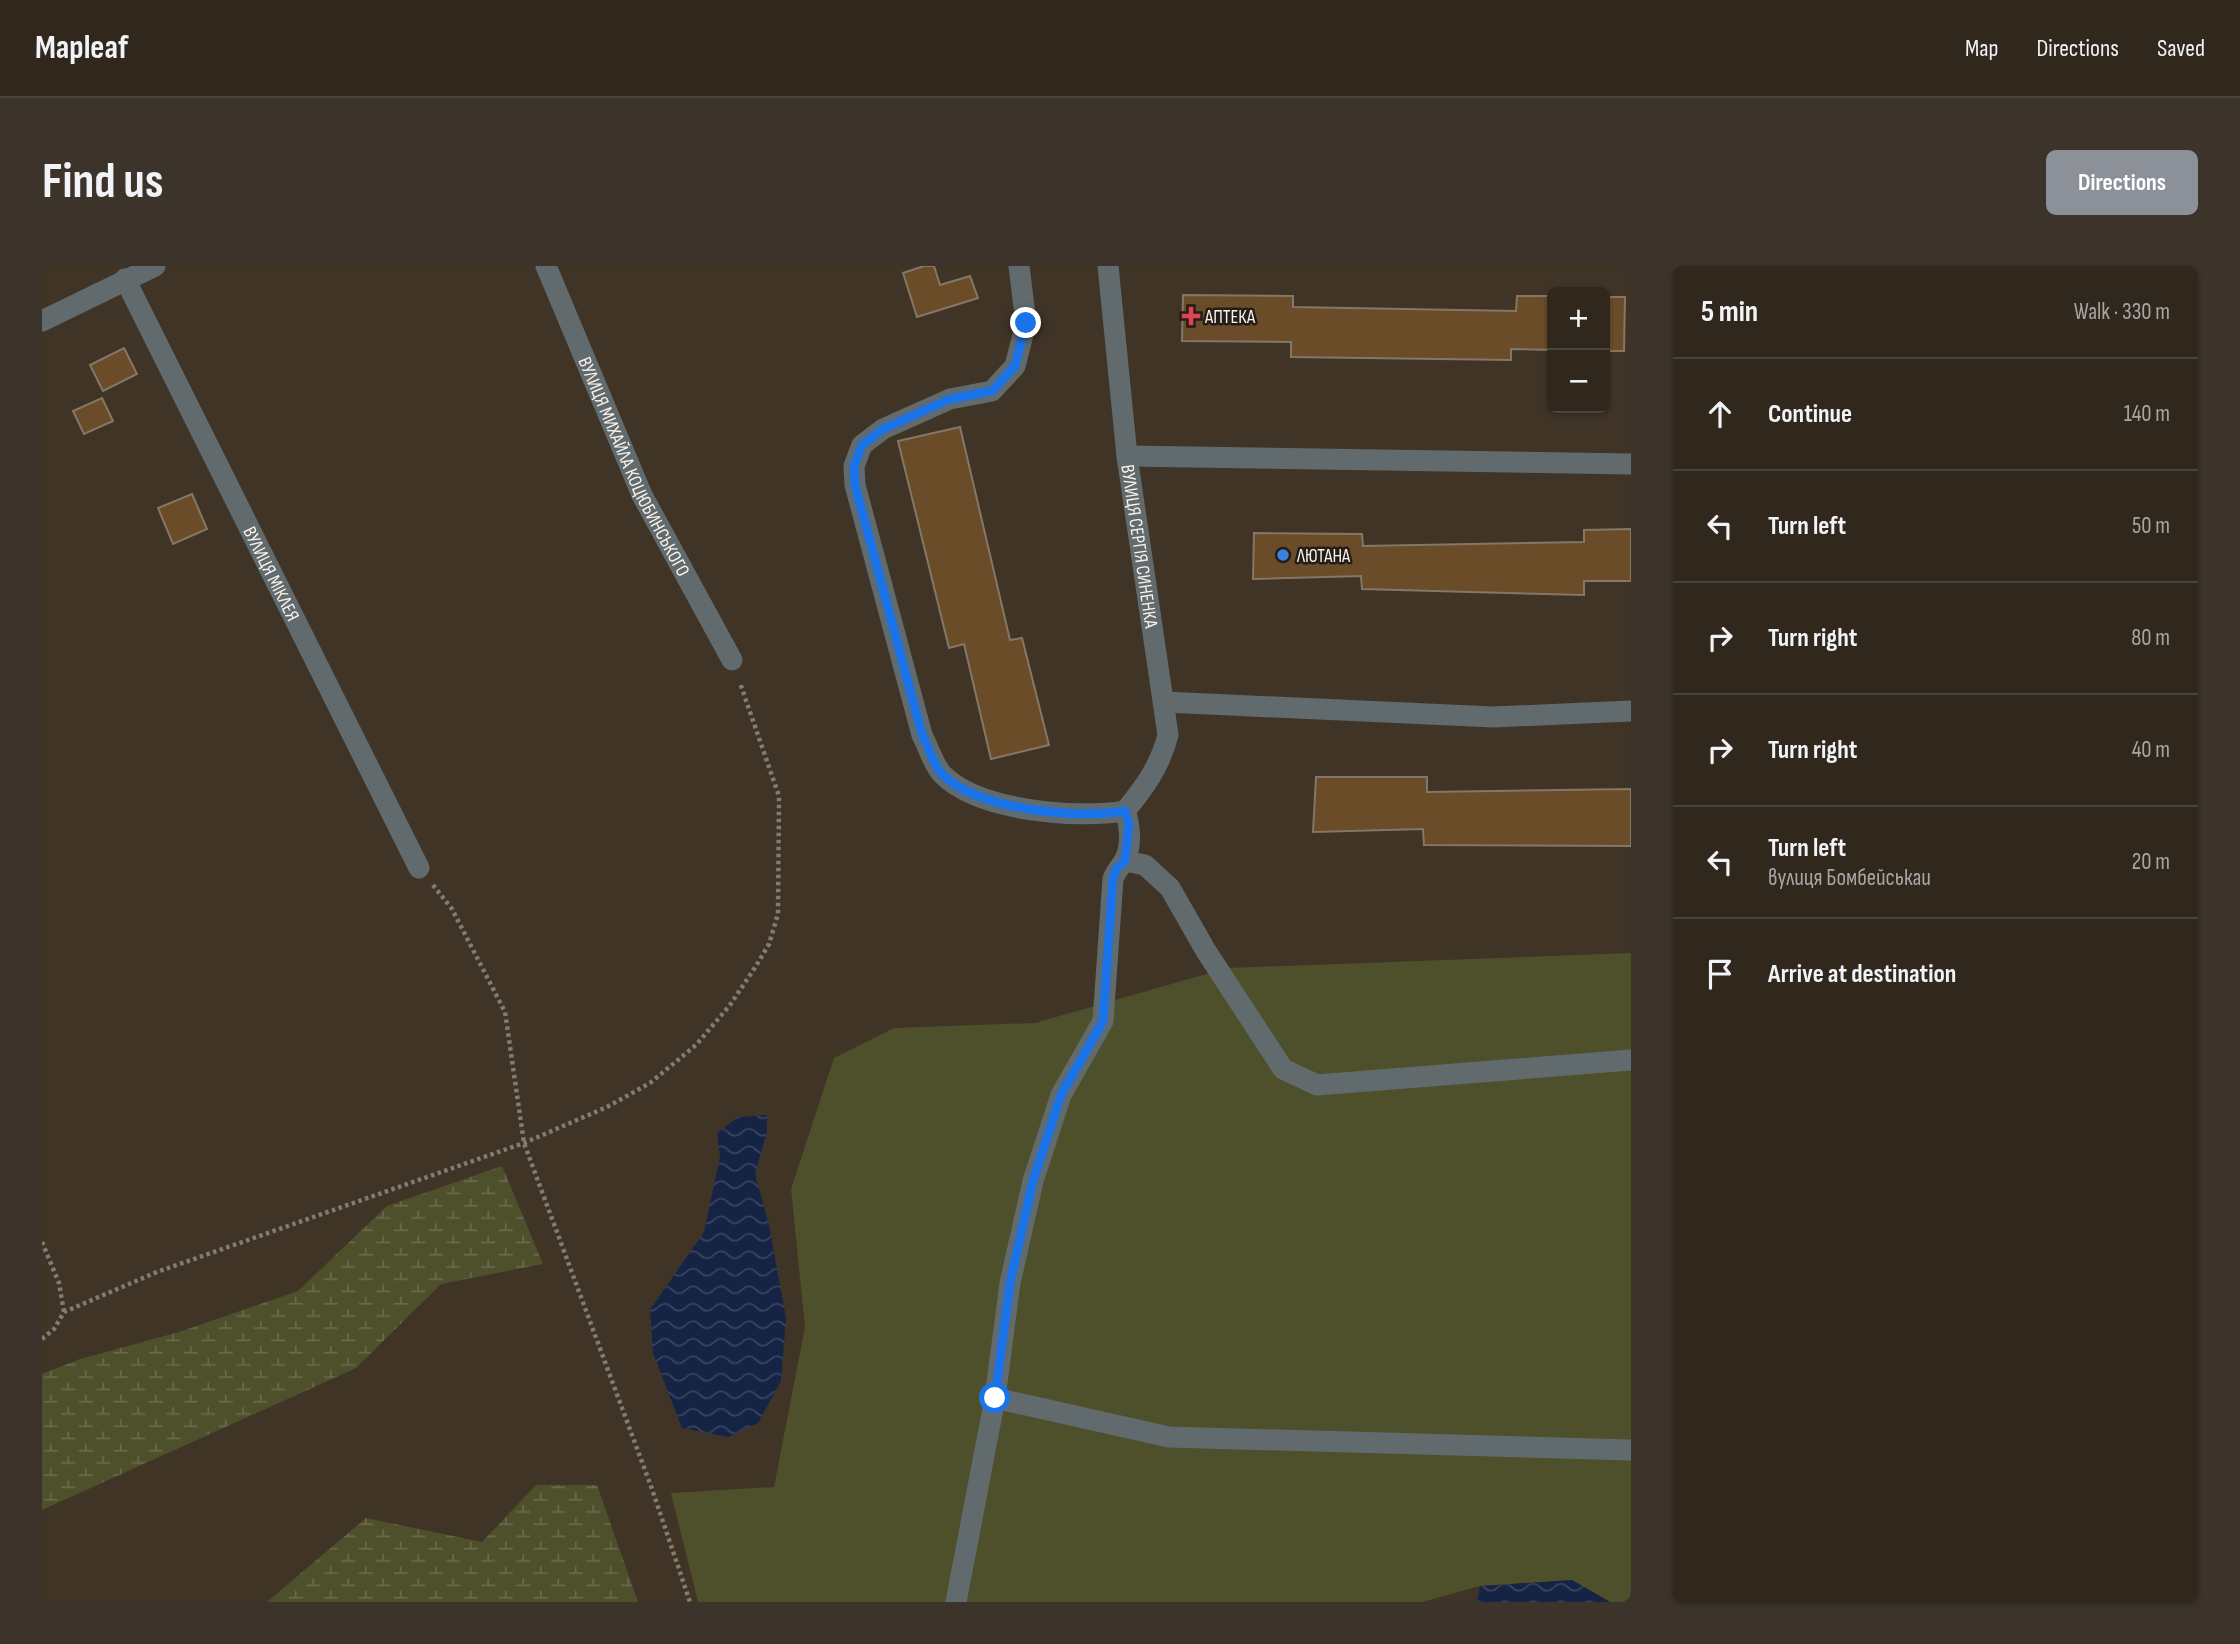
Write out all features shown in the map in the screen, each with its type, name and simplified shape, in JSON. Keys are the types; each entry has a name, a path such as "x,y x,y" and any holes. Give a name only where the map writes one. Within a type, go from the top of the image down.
{"street":[{"path":"42,321 155,266"},
{"name":"ВУЛИЦЯ МИХАЙЛА КОЦЮБИНСЬКОГО","path":"547,266 642,495 732,660"},
{"path":"956,1602 995,1398 1010,1283 1033,1181 1061,1095 1103,1021 1113,879 1116,869 1125,861 1129,824 1125,811 1042,809 974,796 941,773 922,734 855,485 854,466 862,445 911,414 950,399 992,391 1015,366 1026,323 1019,266"},
{"name":"ВУЛИЦЯ СЕРГІЯ СИНЕНКА","path":"1108,266 1126,456 1168,734 1164,752 1148,784 1125,811"},
{"name":"ВУЛИЦЯ МІКЛЕЯ","path":"125,279 419,868"},
{"path":"1126,456 1631,464"},
{"path":"1165,702 1493,717 1631,711"},
{"path":"1125,861 1145,865 1170,888 1206,951 1283,1069 1317,1085 1631,1060"},
{"path":"995,1398 1169,1437 1631,1450"}],"path":[{"path":"42,1339 54,1329 64,1312 157,1272 524,1143 607,1107 650,1083 696,1045 730,1005 769,944 778,914 779,796 732,660"},
{"path":"419,868 452,909 505,1012 524,1143 652,1489 690,1602"},
{"path":"42,1242 59,1283 64,1312"}],"green space":[{"path":"1631,953 1631,1602 1610,1602 1572,1580 1480,1586 1422,1602 698,1602 671,1493 774,1487 805,1327 791,1189 834,1058 894,1028 1035,1023 1227,968"},
{"path":"502,1166 543,1264 441,1284 356,1368 42,1510 42,1374 80,1359 179,1332 298,1291 387,1206"},
{"path":"536,1485 597,1485 638,1602 267,1602 366,1518 482,1542"}],"water":[{"path":"767,1115 767,1132 755,1174 769,1225 786,1318 781,1381 758,1423 728,1437 682,1428 653,1353 650,1310 704,1232 720,1157 717,1133 738,1117"},
{"path":"1572,1580 1610,1602 1477,1602 1480,1586"}],"building":[{"path":"924,266 934,266 940,285 970,276 978,298 917,317 903,273"},
{"path":"1183,295 1293,296 1293,307 1516,311 1517,296 1547,296 1547,350 1511,349 1511,360 1291,357 1291,342 1182,341"},
{"path":"1610,297 1625,297 1624,351 1610,351"},
{"path":"124,348 137,374 103,391 90,365"},
{"path":"102,398 113,421 84,434 73,411"},
{"path":"960,427 1010,640 1022,638 1049,745 991,759 964,644 949,648 898,441"},
{"path":"192,494 207,529 173,544 158,508"},
{"path":"1631,529 1631,581 1584,581 1584,595 1362,589 1361,576 1253,579 1254,533 1362,534 1363,546 1584,542 1584,530"},
{"path":"1316,777 1427,777 1427,792 1631,789 1631,846 1424,845 1423,829 1313,832"}],"place":[{"name":"АПТЕКА","path":"1191,316"},
{"name":"ЛЮТАНА","path":"1283,555"}],"route":[{"path":"995,1398 1010,1283 1033,1181 1061,1095 1103,1021 1106,947 1113,879 1116,869 1125,861 1129,824 1125,811 1070,812 1016,807 974,796 941,773 922,734 855,485 854,466 862,445 883,429 911,414 950,399 992,391 1015,366 1026,323"}]}
